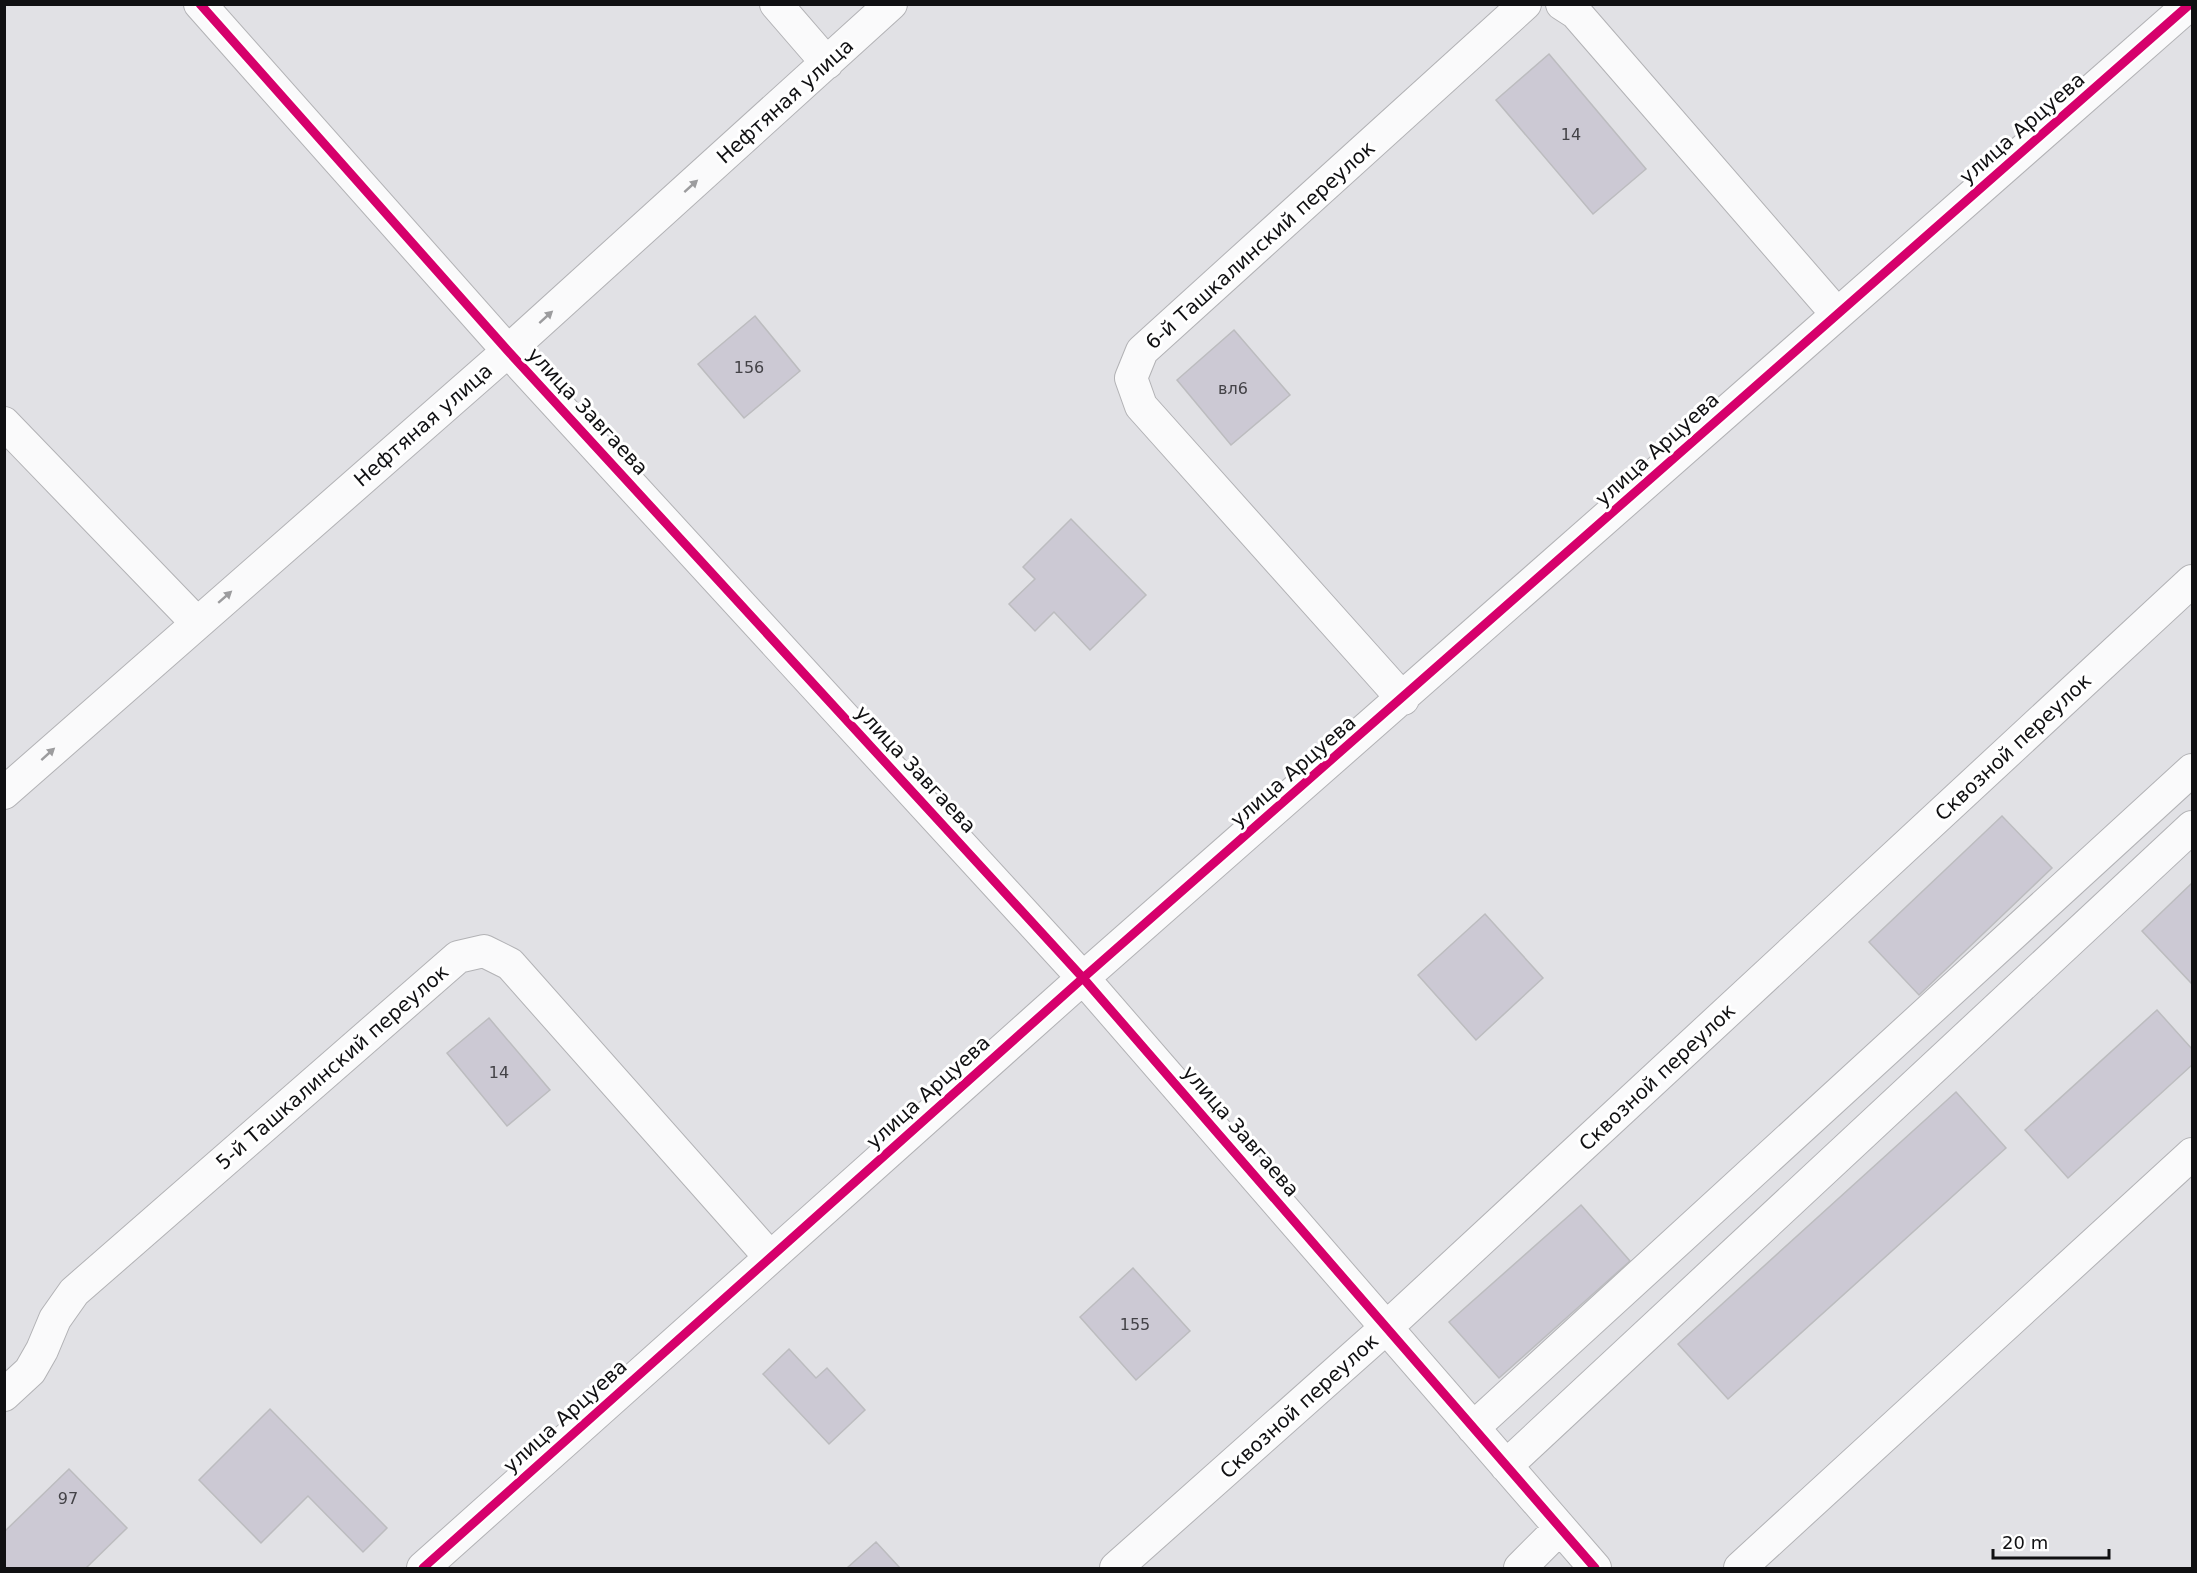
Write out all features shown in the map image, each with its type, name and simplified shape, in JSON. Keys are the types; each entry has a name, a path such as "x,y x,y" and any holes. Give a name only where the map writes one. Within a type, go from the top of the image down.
{"street":[{"name":"улица Завгаева","path":"200,4 508,351 1083,978 1595,1569"},
{"path":"776,4 827,63"},
{"name":"Нефтяная улица","path":"4,793 196,622 508,351 891,4"},
{"name":"6-й Ташкалинский переулок","path":"1403,699 1141,406 1131,378 1142,351 1525,4"},
{"path":"1562,4 1576,13 1837,314"},
{"name":"улица Арцуева","path":"423,1569 769,1256 2190,4"},
{"path":"4,423 196,622"},
{"name":"Сквозной переулок","path":"1116,1569 1387,1327 2193,581"},
{"path":"1473,1428 2193,770"},
{"path":"1506,1466 2193,827"},
{"name":"5-й Ташкалинский переулок","path":"4,1395 30,1371 42,1350 55,1318 74,1292 458,957 484,951 510,964 769,1256"},
{"path":"1740,1569 2193,1154"},
{"path":"1520,1569 1560,1528"}],"building":[{"path":"1549,54 1646,169 1593,214 1496,100"},
{"path":"755,316 800,371 744,418 698,364"},
{"path":"1234,330 1290,395 1231,445 1177,380"},
{"path":"1071,519 1146,595 1090,650 1054,612 1035,631 1009,604 1035,579 1023,567"},
{"path":"2002,816 2052,868 1919,995 1869,942"},
{"path":"2192,883 2192,984 2142,931"},
{"path":"1485,914 1543,978 1476,1040 1418,975"},
{"path":"2157,1010 2192,1049 2192,1065 2068,1178 2025,1130"},
{"path":"489,1018 550,1090 507,1126 447,1053"},
{"path":"1956,1092 2006,1148 1728,1399 1678,1344"},
{"path":"1581,1205 1630,1261 1499,1378 1449,1322"},
{"path":"1133,1268 1190,1331 1136,1380 1080,1317"},
{"path":"789,1349 816,1378 827,1368 865,1410 829,1444 763,1374"},
{"path":"270,1409 387,1528 363,1552 308,1496 261,1543 199,1480"},
{"path":"69,1469 127,1528 86,1568 4,1568 4,1532"},
{"path":"876,1542 900,1568 847,1568"}],"cycle path":[{"path":"200,4 508,351 1083,978 1595,1568"},
{"path":"423,1568 1083,978 2190,4"}]}
